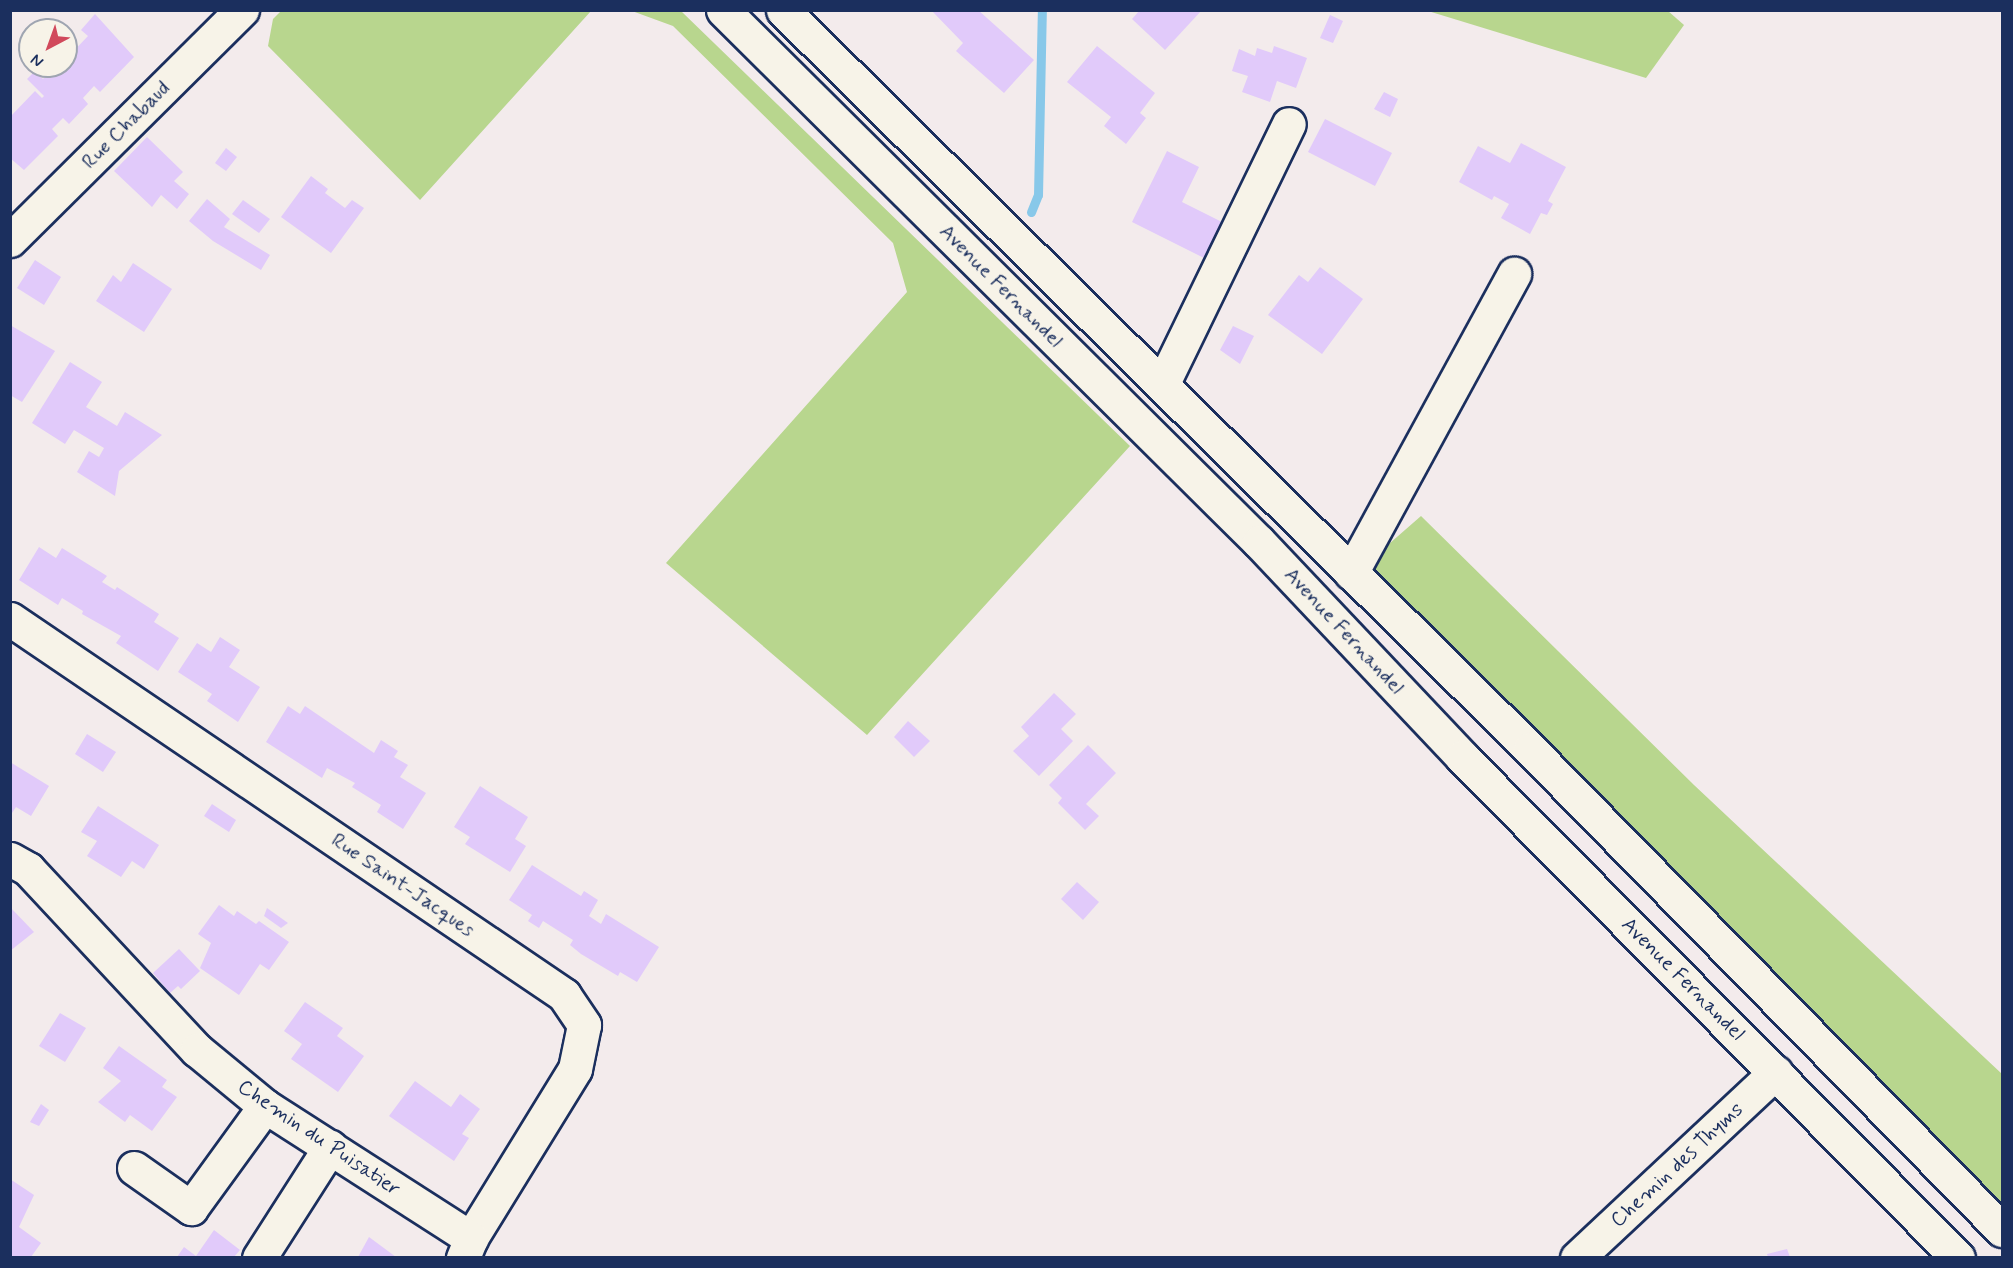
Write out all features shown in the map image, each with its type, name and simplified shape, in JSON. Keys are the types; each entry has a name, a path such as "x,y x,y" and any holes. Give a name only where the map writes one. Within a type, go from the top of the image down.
{"main road":[{"name":"Rue Chabaud","path":"10,240 242,10"},
{"name":"Avenue Fernandel","path":"723,10 1259,542 1462,757 1958,1257"},
{"name":"Avenue Fernandel","path":"786,12 1539,758 2002,1230"},
{"path":"1162,385 1290,124"},
{"path":"1351,573 1514,274"},
{"name":"Rue Saint-Jacques","path":"10,619 564,995 584,1025 575,1069 467,1248"},
{"name":"Chemin du Puisatier","path":"10,859 27,869 197,1050 265,1106 339,1153 467,1248"},
{"name":"Chemin des Thyms","path":"1577,1257 1776,1072"},
{"path":"134,1168 191,1208 265,1106"},
{"path":"259,1257 339,1153"},
{"path":"284,1257 339,1153"}],"green space":[{"path":"281,11 591,11 420,200 268,46 273,19"},
{"path":"632,11 681,11 1130,446 867,735 666,563 907,292 893,243 673,26"},
{"path":"1428,11 1668,11 1684,25 1646,78"},
{"path":"1421,516 1694,785 2002,1074 2002,1205 1366,564"}],"building":[{"path":"931,10 978,10 1034,60 1004,93 956,51 963,43"},
{"path":"1140,10 1202,10 1165,50 1132,19"},
{"path":"95,14 134,57 100,92 94,86 83,98 88,104 69,124 63,118 52,129 58,136 24,170 10,158 10,117 35,91 42,98 44,96 28,78 78,78 78,46 88,36 81,30"},
{"path":"1330,15 1343,21 1333,43 1320,38"},
{"path":"1097,46 1155,93 1140,113 1146,118 1126,144 1104,126 1111,117 1067,82"},
{"path":"1274,46 1307,58 1296,88 1277,81 1270,102 1242,92 1248,76 1232,71 1239,49 1255,56 1257,48 1272,53"},
{"path":"1384,92 1398,99 1390,117 1374,109"},
{"path":"1325,119 1392,153 1375,186 1308,152"},
{"path":"147,137 183,172 174,181 189,194 177,209 161,195 152,207 114,171"},
{"path":"1521,143 1566,167 1548,201 1553,204 1547,215 1541,213 1530,234 1501,218 1509,204 1494,196 1492,200 1459,182 1478,146 1510,163"},
{"path":"226,148 237,157 226,171 215,163"},
{"path":"1167,151 1199,167 1182,202 1222,222 1204,258 1132,222"},
{"path":"311,176 328,189 325,193 345,208 352,200 364,208 331,253 281,217"},
{"path":"207,199 230,219 224,227 270,255 261,270 213,241 189,221"},
{"path":"243,200 270,219 259,233 232,214"},
{"path":"35,260 61,277 44,305 17,288"},
{"path":"133,263 172,289 144,332 96,301 113,275 121,282"},
{"path":"1320,267 1363,299 1322,354 1268,315 1299,275 1308,282"},
{"path":"10,325 55,351 22,402 10,395"},
{"path":"1233,326 1254,336 1240,364 1220,350"},
{"path":"70,362 102,382 86,407 117,426 125,412 162,435 119,471 115,496 77,472 89,451 99,457 104,448 74,430 65,444 32,423"},
{"path":"39,547 56,558 62,548 107,576 102,582 115,590 117,587 159,614 154,622 179,638 158,671 116,643 121,636 82,614 83,611 62,598 58,605 19,580"},
{"path":"220,637 240,650 229,667 260,687 238,722 207,701 212,694 178,672 197,643 211,652"},
{"path":"1054,693 1076,714 1061,729 1073,741 1039,776 1013,751 1029,736 1021,727"},
{"path":"288,706 300,714 305,706 374,753 381,740 398,751 394,757 408,765 400,777 426,793 403,829 377,812 381,805 352,787 355,783 327,768 322,778 266,742"},
{"path":"908,721 930,741 914,757 894,737"},
{"path":"87,734 116,752 103,772 75,754"},
{"path":"1088,745 1116,773 1086,804 1099,816 1085,830 1058,803 1062,798 1049,785"},
{"path":"10,762 49,786 31,816 16,807 10,816"},
{"path":"480,786 528,817 515,839 526,846 510,872 465,844 470,837 454,827"},
{"path":"212,804 236,820 229,832 204,816"},
{"path":"98,806 159,845 144,869 132,861 121,877 87,856 97,841 81,832"},
{"path":"532,865 581,896 584,891 598,900 589,916 601,924 606,914 659,947 637,982 620,972 618,976 581,954 570,945 573,940 543,921 539,928 528,921 532,915 509,900"},
{"path":"1077,882 1099,902 1083,920 1061,899"},
{"path":"219,905 234,916 237,911 256,924 259,921 289,942 269,970 260,964 239,995 200,968 211,943 198,934"},
{"path":"10,907 34,932 10,951"},
{"path":"267,908 288,923 281,928 264,916"},
{"path":"179,949 200,971 181,989 178,986 170,993 153,973"},
{"path":"305,1002 343,1028 337,1036 364,1056 338,1092 291,1059 302,1044 284,1031"},
{"path":"60,1013 86,1028 65,1062 39,1046"},
{"path":"119,1046 167,1080 162,1087 177,1097 152,1131 130,1115 125,1122 98,1102 121,1081 103,1068"},
{"path":"415,1081 451,1107 460,1094 480,1109 462,1134 469,1138 454,1161 389,1116"},
{"path":"41,1104 49,1110 39,1126 30,1122"},
{"path":"10,1179 34,1195 19,1227 41,1243 31,1257 10,1257"},
{"path":"214,1230 240,1250 234,1257 177,1257 184,1247 196,1256"},
{"path":"369,1237 396,1257 358,1257"},
{"path":"1787,1249 1790,1257 1768,1257 1767,1254"}],"waterway":[{"path":"1031,212 1038,195 1042,10"}]}
